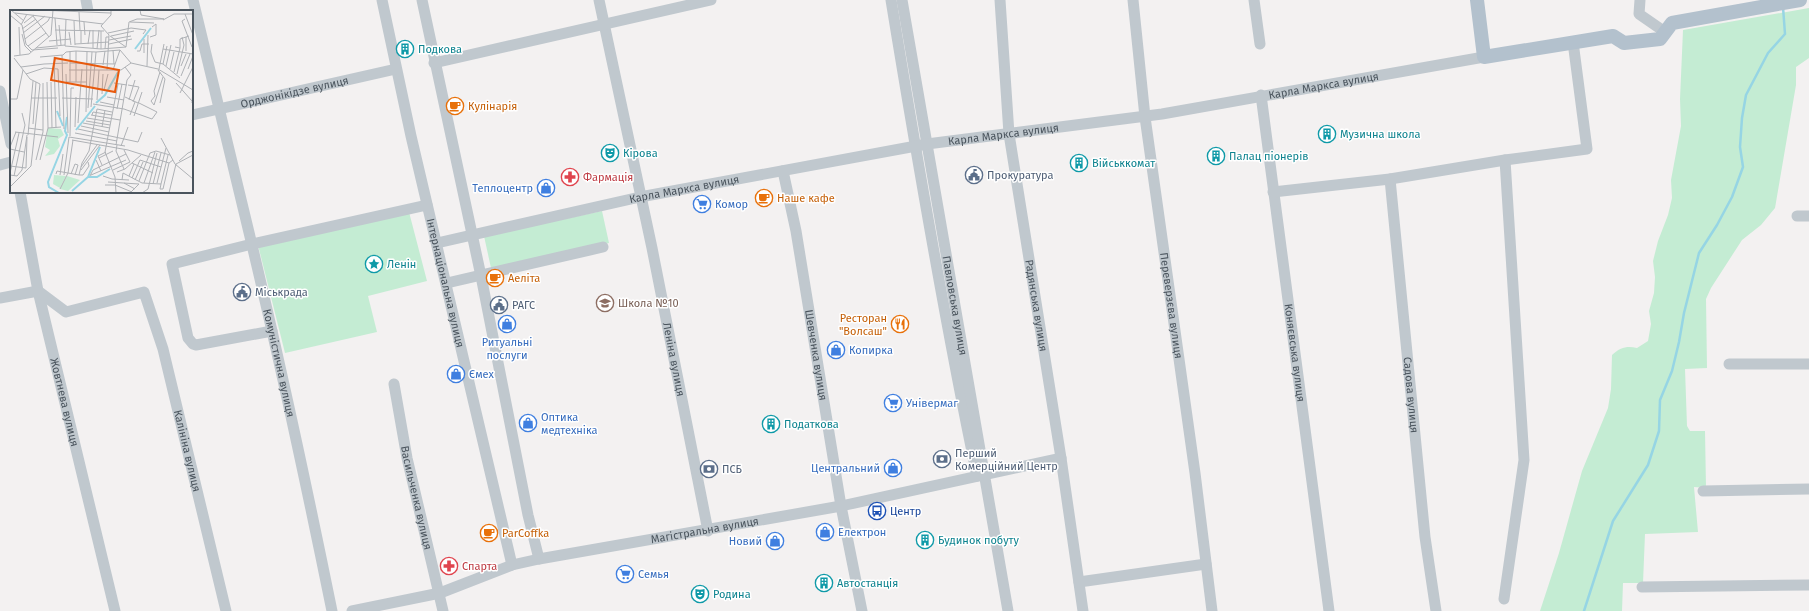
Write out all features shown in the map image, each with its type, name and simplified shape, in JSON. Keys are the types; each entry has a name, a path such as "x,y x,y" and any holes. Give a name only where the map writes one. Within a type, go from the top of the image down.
{"main road":[{"path":"1477,0 1484,57"},
{"path":"1669,27 1800,0"},
{"name":"Карла Маркса вулиця","path":"1484,57 1613,36 1624,43 1660,39 1669,27"}],"street":[{"path":"86,0 88,10"},
{"name":"Комуністична вулиця","path":"194,0 218,109 252,244 304,470 332,611"},
{"name":"Інтернаціональна вулиця","path":"382,0 427,205 447,283 512,565"},
{"path":"422,0 434,63 481,276 528,515 539,559"},
{"name":"Леніна вулиця","path":"599,0 640,197 654,256 708,530"},
{"path":"434,63 711,0"},
{"name":"Павловська вулиця","path":"891,0 915,146 955,367 981,475"},
{"name":"Павловська вулиця","path":"902,0 981,475 1008,611"},
{"name":"Радянська вулиця","path":"1000,0 1009,134 1061,458 1083,611"},
{"name":"Переверзєва вулиця","path":"1133,0 1145,117 1212,611"},
{"path":"1254,0 1260,44"},
{"path":"1640,0 1639,14 1669,27"},
{"path":"1272,192 1390,179 1505,160 1587,149 1574,42"},
{"name":"Карла Маркса вулиця","path":"437,243 640,197 915,146 1145,117 1484,57"},
{"name":"Орджонікідзе вулиця","path":"193,115 396,69"},
{"path":"0,91 10,139"},
{"name":"Коняєвська вулиця","path":"1261,96 1272,192 1329,611"},
{"path":"1504,599 1524,460 1505,160"},
{"path":"0,165 10,162"},
{"name":"Шевченка вулиця","path":"783,170 796,230 841,506 862,611"},
{"name":"Садова вулиця","path":"1390,179 1425,537 1436,611"},
{"name":"Жовтнева вулиця","path":"20,193 38,291 115,611"},
{"path":"272,331 196,345 193,344 188,338 172,264 252,244 427,205"},
{"path":"1797,216 1809,216"},
{"path":"447,283 603,247"},
{"path":"0,298 38,291"},
{"name":"Калініна вулиця","path":"38,291 66,312 144,292 163,349 226,611"},
{"path":"1729,364 1809,364"},
{"name":"Васильченка вулиця","path":"394,384 407,458 444,611"},
{"name":"Магістральна вулиця","path":"352,611 440,592 512,565 539,559 841,506 1061,458"},
{"path":"1703,491 1809,489"},
{"path":"1079,582 1206,564"},
{"path":"1642,587 1809,585"}],"green space":[{"path":"1809,8 1809,58 1796,67 1796,85 1775,208 1761,225 1742,240 1711,288 1706,299 1707,368 1685,369 1687,426 1690,431 1705,431 1706,488 1694,487 1698,532 1645,534 1643,583 1623,583 1622,611 1540,611 1559,553 1582,471 1608,408 1611,389 1612,355 1618,350 1624,348 1637,348 1648,341 1651,324 1649,311 1654,293 1655,277 1653,261 1672,198 1671,180 1681,126 1680,99 1683,30"},
{"path":"602,211 609,243 491,268 484,236"},
{"path":"409,212 427,281 368,296 377,332 285,353 258,245"}],"waterway":[{"path":"1584,611 1613,521 1648,465 1659,431 1660,400 1672,371 1684,313 1699,253 1717,225 1732,197 1743,167 1740,147 1742,118 1746,95 1768,53 1785,34 1783,7"}],"place":[{"name":"Подкова","path":"405,49"},
{"name":"Кулінарія","path":"455,106"},
{"name":"Музична школа","path":"1327,134"},
{"name":"Кірова","path":"610,153"},
{"name":"Палац піонерів","path":"1216,156"},
{"name":"Військкомат","path":"1079,163"},
{"name":"Прокуратура","path":"974,175"},
{"name":"Фармація","path":"570,177"},
{"name":"Теплоцентр","path":"546,188"},
{"name":"Наше кафе","path":"764,198"},
{"name":"Комор","path":"702,204"},
{"name":"Ленін","path":"374,264"},
{"name":"Аеліта","path":"495,278"},
{"name":"Міськрада","path":"242,292"},
{"name":"Школа №10","path":"605,303"},
{"name":"РАГС","path":"499,305"},
{"name":"Ритуальні послуги","path":"507,324"},
{"name":"Ресторан \"Волсаш\"","path":"900,324"},
{"name":"Копирка","path":"836,350"},
{"name":"Ємех","path":"456,374"},
{"name":"Універмаг","path":"893,403"},
{"name":"Оптика медтехніка","path":"528,423"},
{"name":"Податкова","path":"771,424"},
{"name":"Перший Комерційний Центр","path":"942,459"},
{"name":"Центральний","path":"893,468"},
{"name":"ПСБ","path":"709,469"},
{"name":"Центр","path":"877,511"},
{"name":"Електрон","path":"825,532"},
{"name":"ParCoffka","path":"489,533"},
{"name":"Будинок побуту","path":"925,540"},
{"name":"Новий","path":"775,541"},
{"name":"Спарта","path":"449,566"},
{"name":"Семья","path":"625,574"},
{"name":"Автостанція","path":"824,583"},
{"name":"Родина","path":"700,594"}]}
